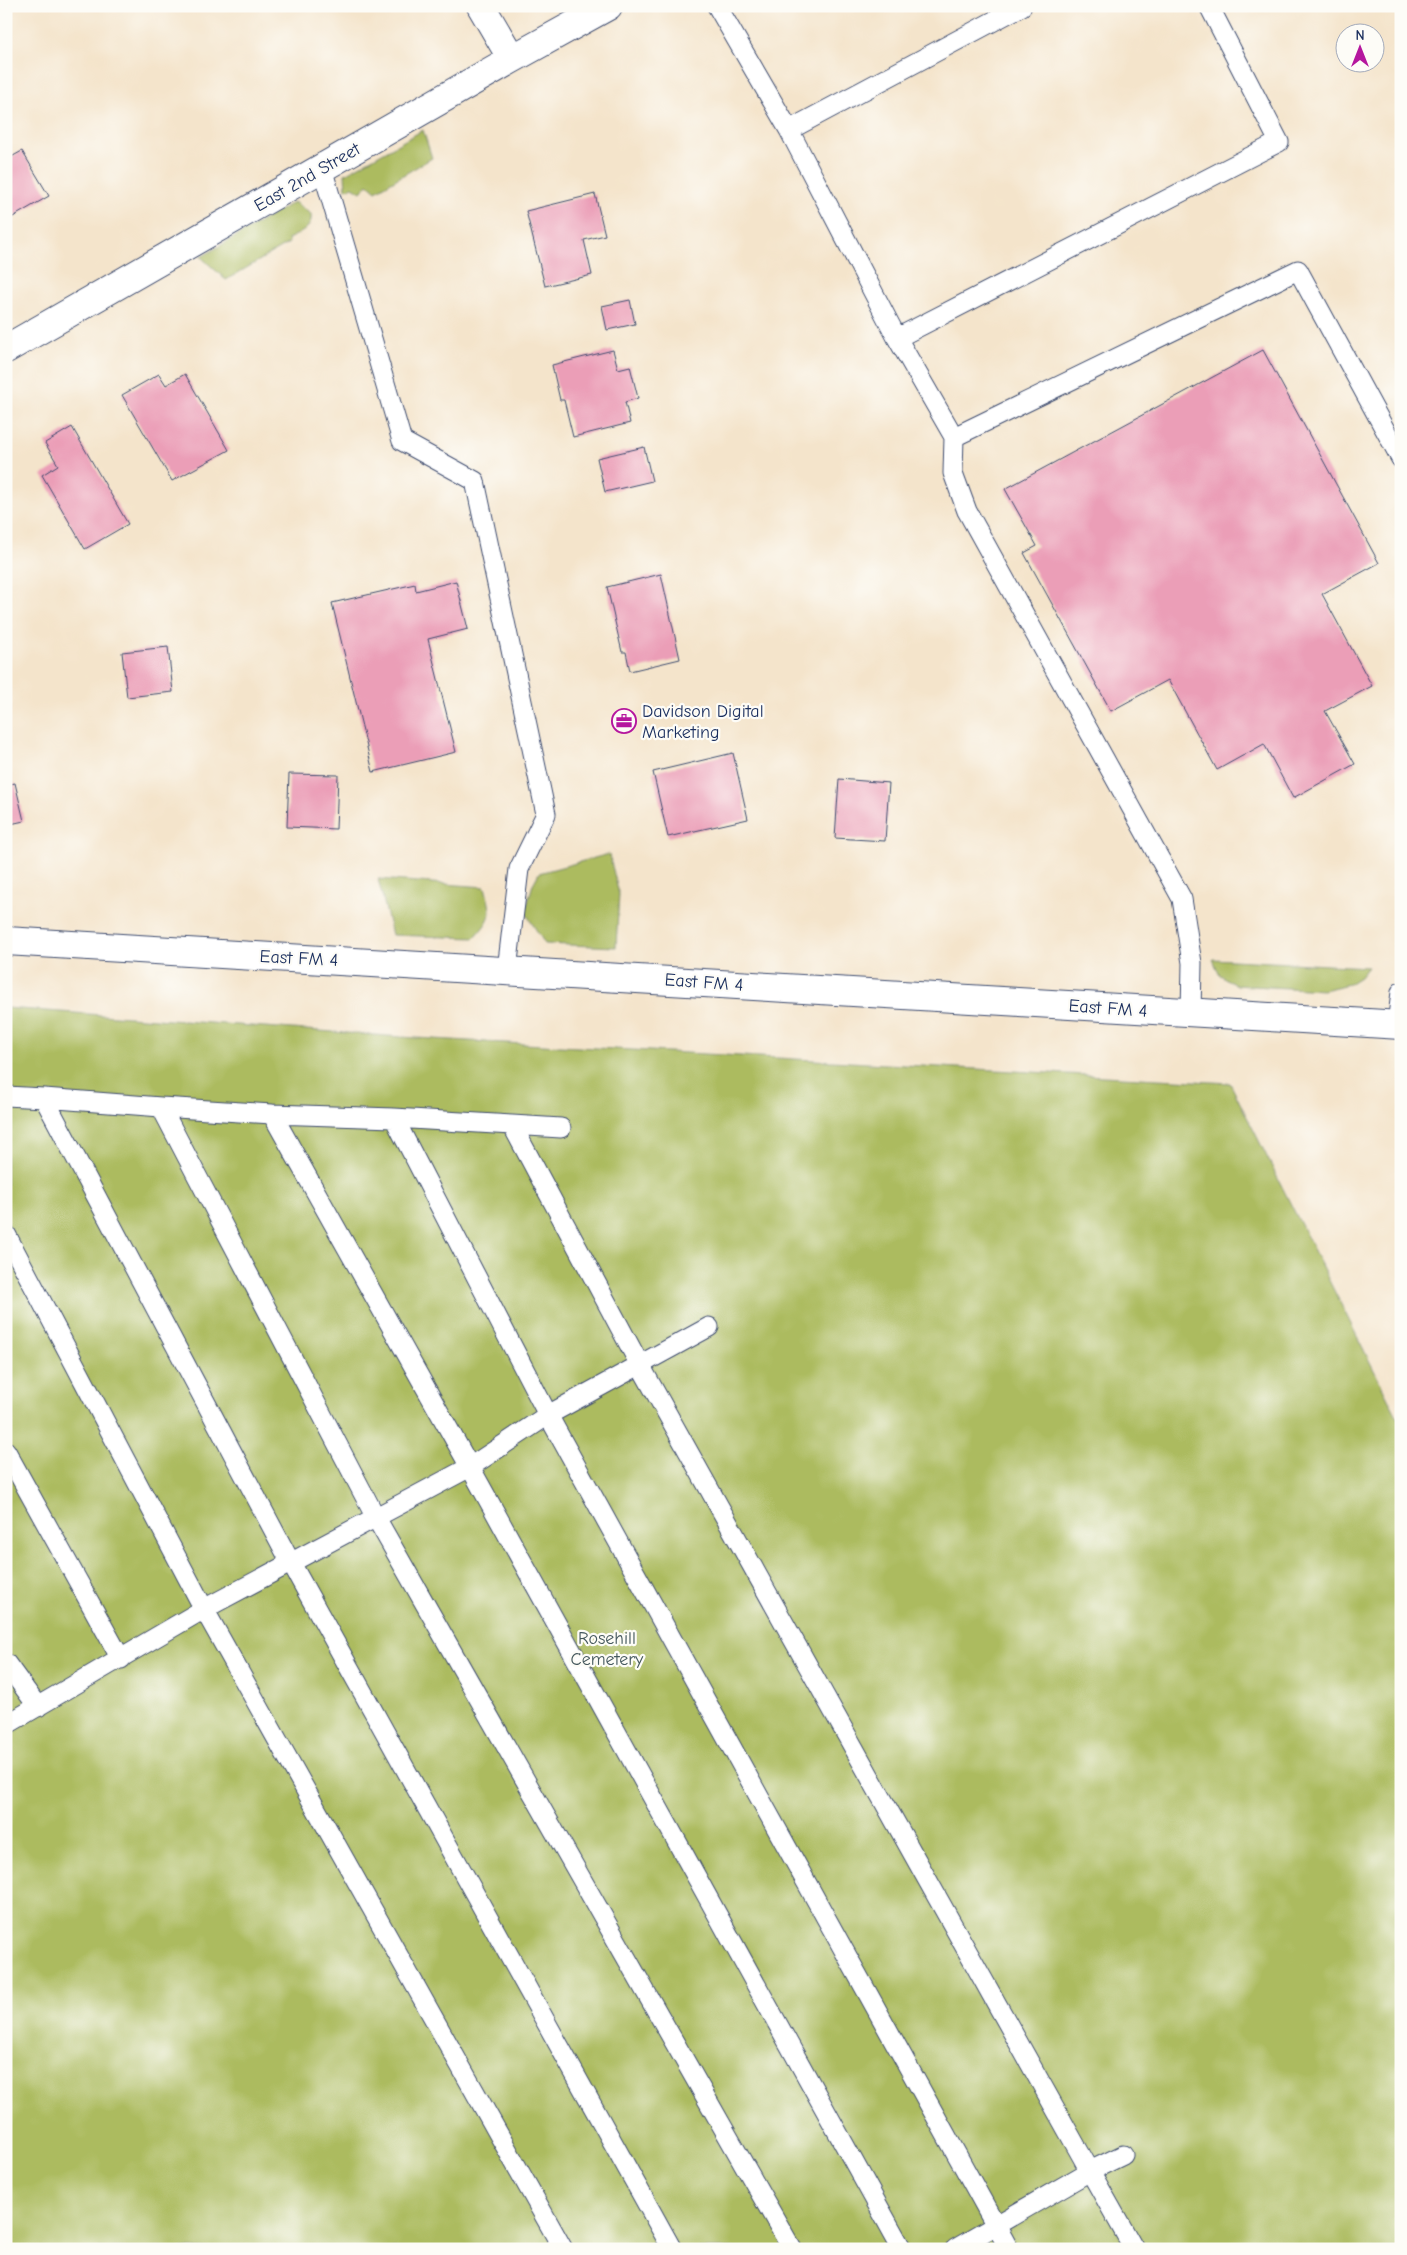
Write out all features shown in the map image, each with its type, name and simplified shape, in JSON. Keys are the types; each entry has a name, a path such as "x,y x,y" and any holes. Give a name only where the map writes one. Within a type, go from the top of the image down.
{"main road":[{"path":"482,6 512,59"},
{"name":"East 2nd Street","path":"6,349 608,6"},
{"name":"East FM 4","path":"6,940 1399,1025"}],"lane":[{"path":"716,6 789,130 897,338 954,437 953,473 968,511 1182,899 1192,963 1191,1013"},
{"path":"789,130 1022,6"},
{"path":"897,338 1279,142 1209,6"},
{"path":"322,168 402,441 475,481 546,814 519,868 507,970"},
{"path":"954,437 1298,270 1401,459"},
{"path":"1399,1025 1401,992"},
{"path":"6,1096 272,1114 394,1118 561,1128"},
{"path":"44,1098 291,1563 672,2249"},
{"path":"161,1107 376,1516 792,2249"},
{"path":"272,1114 470,1467 902,2249"},
{"path":"394,1118 548,1415 1009,2249"},
{"path":"512,1125 640,1365 1134,2249"},
{"path":"6,1234 204,1609 563,2249"},
{"path":"6,1725 204,1609 470,1467 548,1415 709,1327"},
{"path":"6,1451 120,1659"},
{"path":"6,1663 38,1707"},
{"path":"955,2249 1090,2171 1123,2155"}],"green space":[{"path":"423,130 432,158 376,191 368,184 361,192 353,187 346,189 345,174"},
{"path":"294,202 311,214 311,219 305,230 288,239 289,243 226,280 201,257"},
{"path":"609,854 619,894 616,947 545,944 525,912 533,884 539,873"},
{"path":"378,879 485,887 490,915 485,925 474,938 392,935"},
{"path":"1213,959 1368,967 1360,977 1349,984 1323,990 1235,985 1219,974"},
{"name":"Rosehill Cemetery","path":"6,1008 415,1038 1230,1083 1401,1424 1401,2249 6,2249"}],"building":[{"path":"22,151 49,196 6,221 6,160"},
{"path":"595,194 605,235 584,240 592,275 545,286 526,211"},
{"path":"630,300 635,324 607,330 602,306"},
{"path":"613,350 618,369 630,366 638,398 625,402 630,423 573,437 564,400 560,400 552,365"},
{"path":"1263,350 1379,563 1322,594 1372,686 1325,711 1355,764 1293,798 1264,744 1217,770 1168,680 1111,711 1024,553 1037,546 1005,489"},
{"path":"159,374 166,385 185,374 229,450 172,481 122,395"},
{"path":"72,427 128,524 85,549 42,475 58,465 45,443"},
{"path":"644,447 652,481 605,492 597,458"},
{"path":"661,574 680,659 630,671 626,652 622,652 607,587"},
{"path":"456,581 468,629 428,639 456,752 373,772 332,603 415,584 416,591"},
{"path":"168,647 173,692 127,697 122,652"},
{"path":"733,753 748,819 668,837 653,772"},
{"path":"289,774 338,775 336,829 287,827"},
{"path":"839,779 889,783 885,841 835,838"},
{"path":"15,783 24,821 6,825 6,785"}],"place":[{"name":"Davidson Digital Marketing","path":"624,721"}]}
